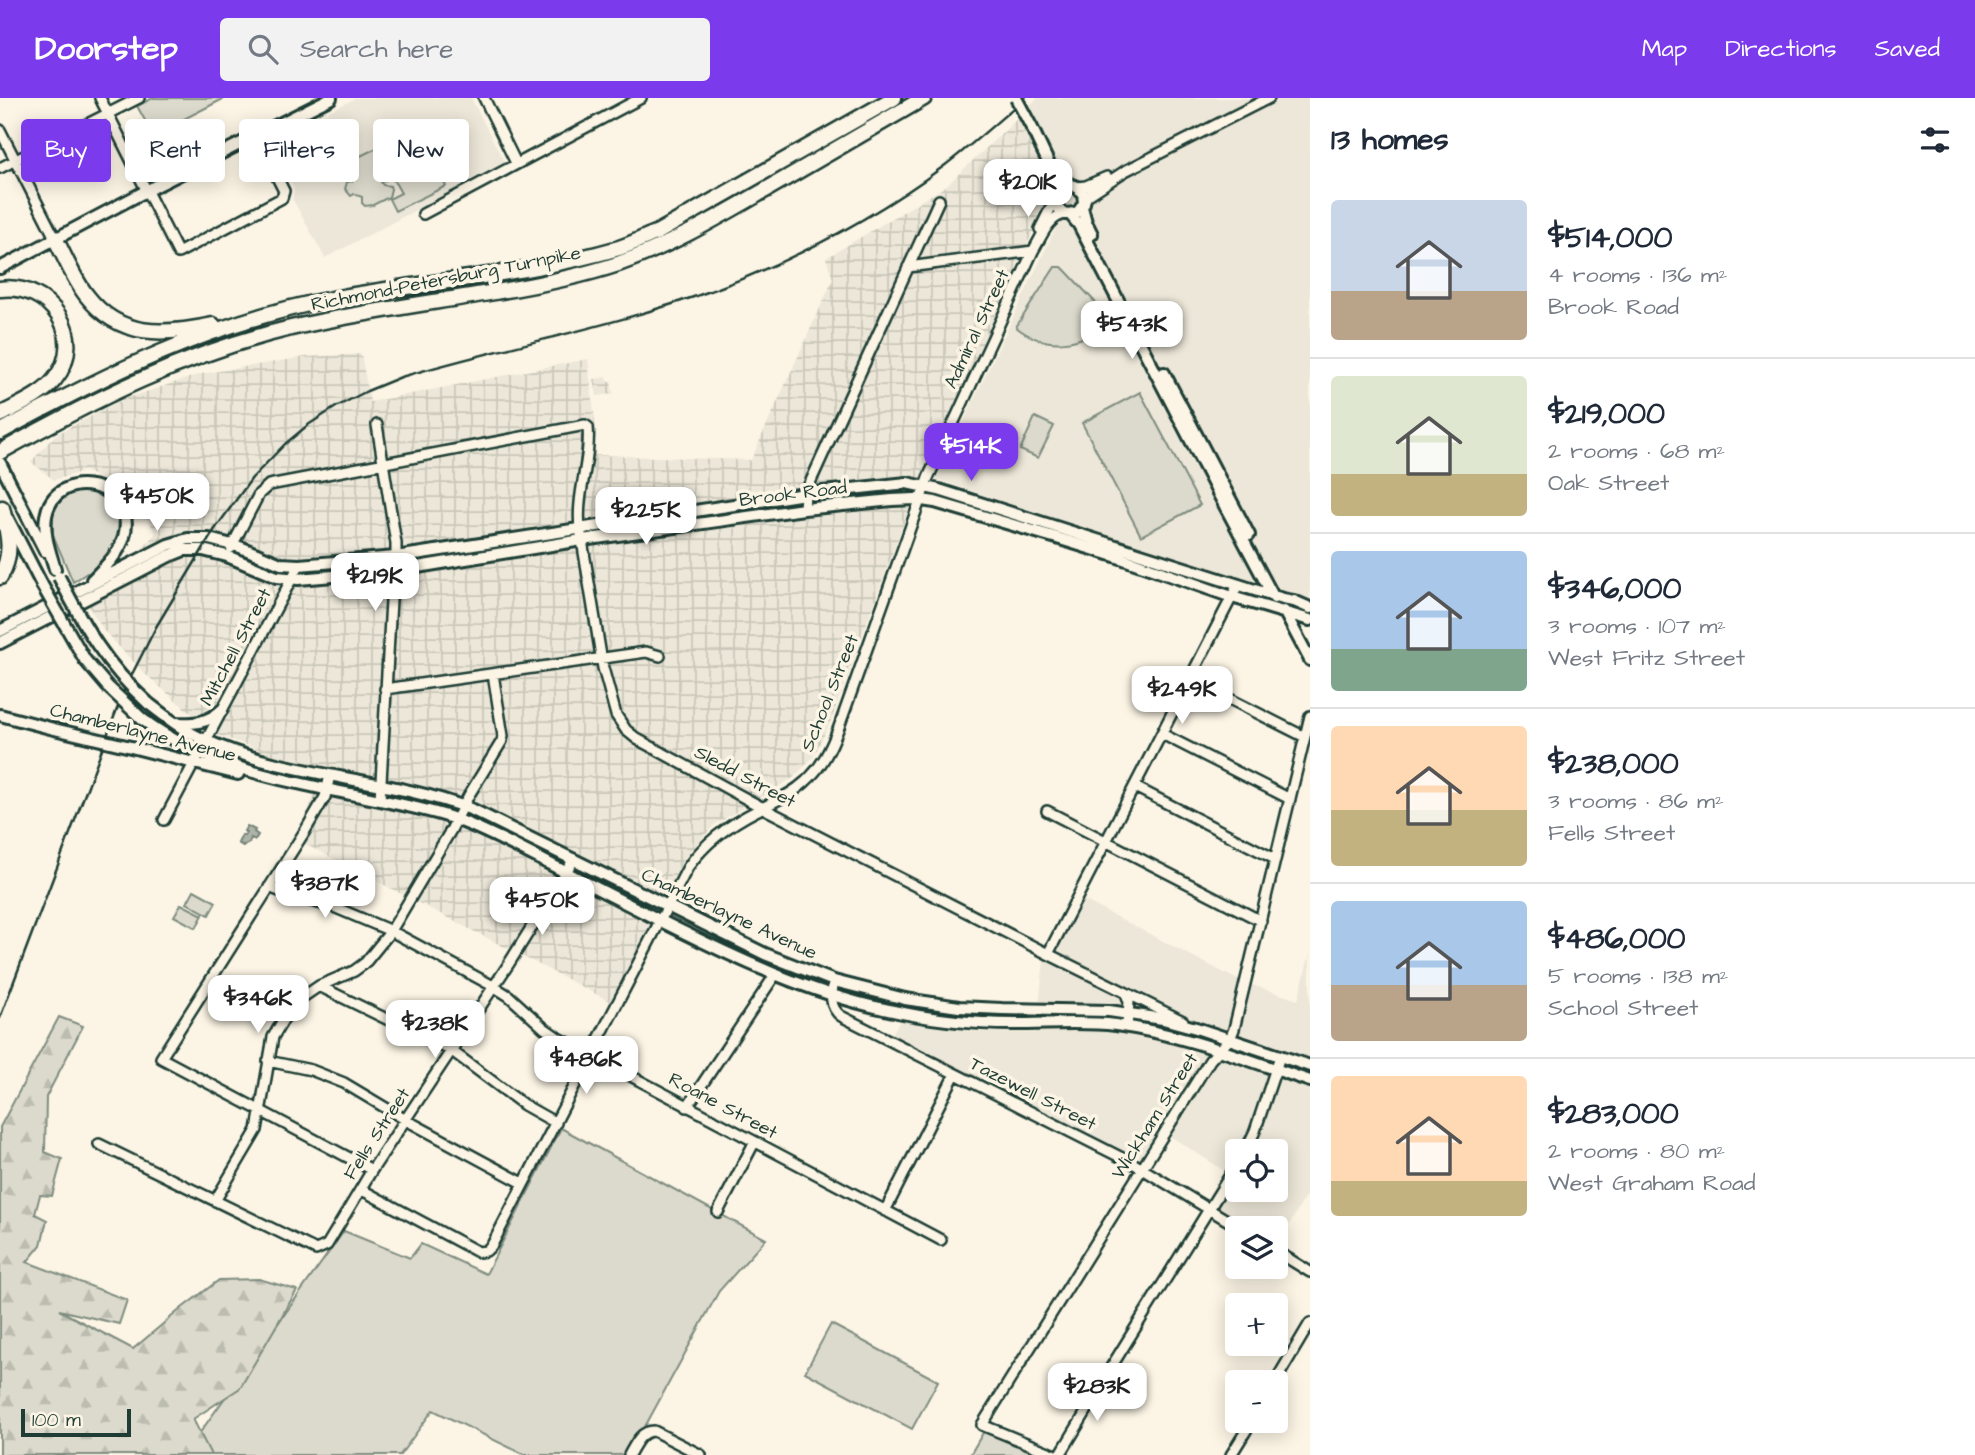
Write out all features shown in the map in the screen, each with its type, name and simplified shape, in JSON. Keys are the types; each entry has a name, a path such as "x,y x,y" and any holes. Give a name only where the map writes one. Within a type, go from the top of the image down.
{"highway":[{"name":"Richmond-Petersburg Turnpike","path":"0,432 87,386 235,323 332,299 546,264 621,247 658,232 894,98"},
{"name":"Richmond-Petersburg Turnpike","path":"0,452 145,377 240,342 343,318 533,286 616,264 656,250 924,98"},
{"path":"55,238 85,294 104,313 127,326 146,332 164,333 235,323"},
{"path":"0,289 21,288 47,300 60,317 67,343 63,365 54,380 39,393 0,415"},
{"path":"0,577 8,559 10,541 1,506"}],"main road":[{"path":"290,119 331,98"},
{"path":"1016,98 1053,171 1058,209 1079,225 1216,489 1310,660"},
{"path":"0,268 239,144"},
{"path":"1053,171 1083,194 1086,222 1278,598"},
{"path":"1055,197 1062,187 1074,186"},
{"path":"1068,214 1083,205"},
{"name":"Chamberlayne Avenue","path":"0,463 99,650 117,673 148,703 174,723 206,741 261,760 464,807 765,954 834,981 905,999 959,1007 1084,1010 1163,1019 1310,1066"},
{"name":"Brook Road","path":"0,643 177,552 198,549 228,556 277,577 292,579 393,571 805,494 901,484 925,486 1310,608"},
{"path":"57,573 45,528 49,507 56,498 74,486 88,485 104,489 123,510 126,527 124,537 118,550 83,588"},
{"name":"Brook Road","path":"0,631 180,541 204,538 233,545 278,563 299,565 396,557 892,500 935,502 1310,620"},
{"name":"Chamberlayne Avenue","path":"1,506 85,660 108,687 142,719 197,759"},
{"path":"174,723 204,722 222,710"},
{"name":"Chamberlayne Avenue","path":"0,715 131,747 197,759 252,778 279,779 424,810 457,820 501,839 729,955 831,995 887,1010 958,1021 1013,1024 1089,1023 1127,1027 1169,1035 1310,1081"}],"street":[{"path":"100,98 178,253 282,198 285,191 280,182"},
{"path":"0,168 139,98"},
{"path":"484,98 516,163"},
{"path":"423,214 641,98"},
{"path":"1074,186 1086,186 1125,171 1269,98"},
{"path":"0,130 55,238"},
{"path":"1083,205 1087,196 1125,171"},
{"name":"Admiral Street","path":"920,500 1055,197"},
{"path":"804,509 805,494 939,201"},
{"name":"Admiral Street","path":"1033,251 1054,218 1060,214 1068,214"},
{"path":"908,267 1033,251"},
{"path":"377,425 396,542 380,800"},
{"name":"Sledd Street","path":"384,463 576,426 588,427 589,442 579,513 581,534 601,658 616,715 626,730 637,739 762,808 1196,1028"},
{"path":"228,556 254,502 265,487 384,463"},
{"name":"School Street","path":"362,1190 478,1252 486,1251 492,1245 682,875 708,843 729,826 787,796 805,782 827,755 920,500"},
{"name":"Mitchell Street","path":"164,820 299,565"},
{"path":"1048,954 1238,585"},
{"path":"385,689 646,652 660,656"},
{"path":"99,1143 215,1201 257,1130 273,1037 286,1015 300,999 319,986 354,971 365,963 391,931 503,738 493,674"},
{"path":"1190,679 1305,737"},
{"path":"1230,1039 1310,716"},
{"path":"1162,734 1290,799"},
{"path":"330,775 317,810 161,1058 372,1170"},
{"path":"1135,787 1275,859"},
{"path":"1047,811 1261,921"},
{"name":"Fells Street","path":"215,1201 316,1251 327,1245 372,1170 452,1051 574,859"},
{"name":"Roane Street","path":"269,887 334,907 391,931 493,986 509,996 544,1028 590,1055 941,1240"},
{"path":"687,1107 775,975"},
{"path":"831,995 834,981"},
{"path":"319,986 452,1051 524,1105 556,1123"},
{"path":"1126,993 1129,1002 1127,1027"},
{"name":"Tazewell Street","path":"831,995 833,1007 838,1014 1142,1169 1225,1219"},
{"name":"Wickham Street","path":"1058,1455 982,1425 1218,1050 1230,1039"},
{"path":"1251,1139 1280,1056"},
{"path":"268,1061 311,1070 344,1083 523,1183"},
{"path":"885,1211 956,1074"},
{"path":"718,1212 754,1143"},
{"path":"1058,1455 1225,1184"},
{"path":"1288,1258 1310,1272"},
{"path":"1282,1370 1310,1323"},
{"path":"629,1455 644,1433 654,1431 701,1455"},
{"path":"1231,1455 1245,1433"}],"shaded area":[{"path":"356,98 471,98 505,163 469,182 325,258 293,200 294,188 291,182 359,182 359,119 313,119"},
{"path":"1038,98 1310,98 1310,605 936,479 1069,200 1060,169 1030,105"},
{"path":"1018,118 1052,189 909,508 830,723 813,757 793,778 714,825 683,860 611,1002 295,839 327,768 274,755 215,734 144,673 104,631 89,607 156,533 137,501 85,471 54,480 31,462 55,435 124,399 201,374 305,357 361,354 370,402 588,359 596,431 594,455 751,460 833,279 826,258 946,186"},
{"path":"607,377 608,382 611,382 613,394 597,396 594,379"},
{"path":"1076,896 1240,981 1298,1000 1310,953 1310,1188 1288,1227 1288,1216 1230,1216 1215,1208 1225,1192 1225,1202 1288,1202 1288,1139 1225,1139 1225,1171 1170,1136 1149,1168 892,1034 900,1021 977,1032 1036,1033 1044,960"}],"green space":[{"path":"153,98 225,98 184,119 144,119 137,106"},
{"path":"373,150 373,182 381,182 391,189 389,197 373,205 365,206 362,197 354,194 351,196 345,189 347,182 359,182 359,157"},
{"path":"395,182 444,182 446,186 395,211 389,199 401,193"},
{"path":"1055,267 1062,267 1111,319 1089,335 1065,342 1040,340 1016,327"},
{"path":"1140,392 1200,505 1141,536 1082,423"},
{"path":"1035,417 1054,426 1038,458 1020,450"},
{"path":"88,489 102,494 112,502 118,512 120,531 114,547 102,562 89,575 87,573 73,582 53,535 51,516 65,497"},
{"path":"194,890 216,902 209,915 187,903"},
{"path":"181,904 203,915 196,928 174,916"},
{"path":"59,1017 83,1026 46,1097 45,1152 62,1159 52,1196 40,1195 35,1214 47,1220 41,1245 27,1262 127,1300 119,1324 59,1310 133,1349 219,1280 259,1279 297,1290 240,1388 193,1419 211,1455 0,1455 0,1127"},
{"path":"561,1128 766,1239 719,1291 647,1423 624,1455 525,1455 433,1410 400,1455 184,1455 344,1231 410,1258 421,1244 486,1274"},
{"path":"831,1324 938,1381 912,1429 805,1372"},
{"path":"984,1431 1045,1455 970,1455"}],"water":[{"path":"247,826 258,835 255,840 251,838 249,843 243,846 238,843 246,833 244,831"}],"railway":[{"path":"0,1018 125,688 156,627 215,529 252,478 285,444 336,407 401,377 638,314 716,289 776,264 891,203 965,150 1025,98"}]}
